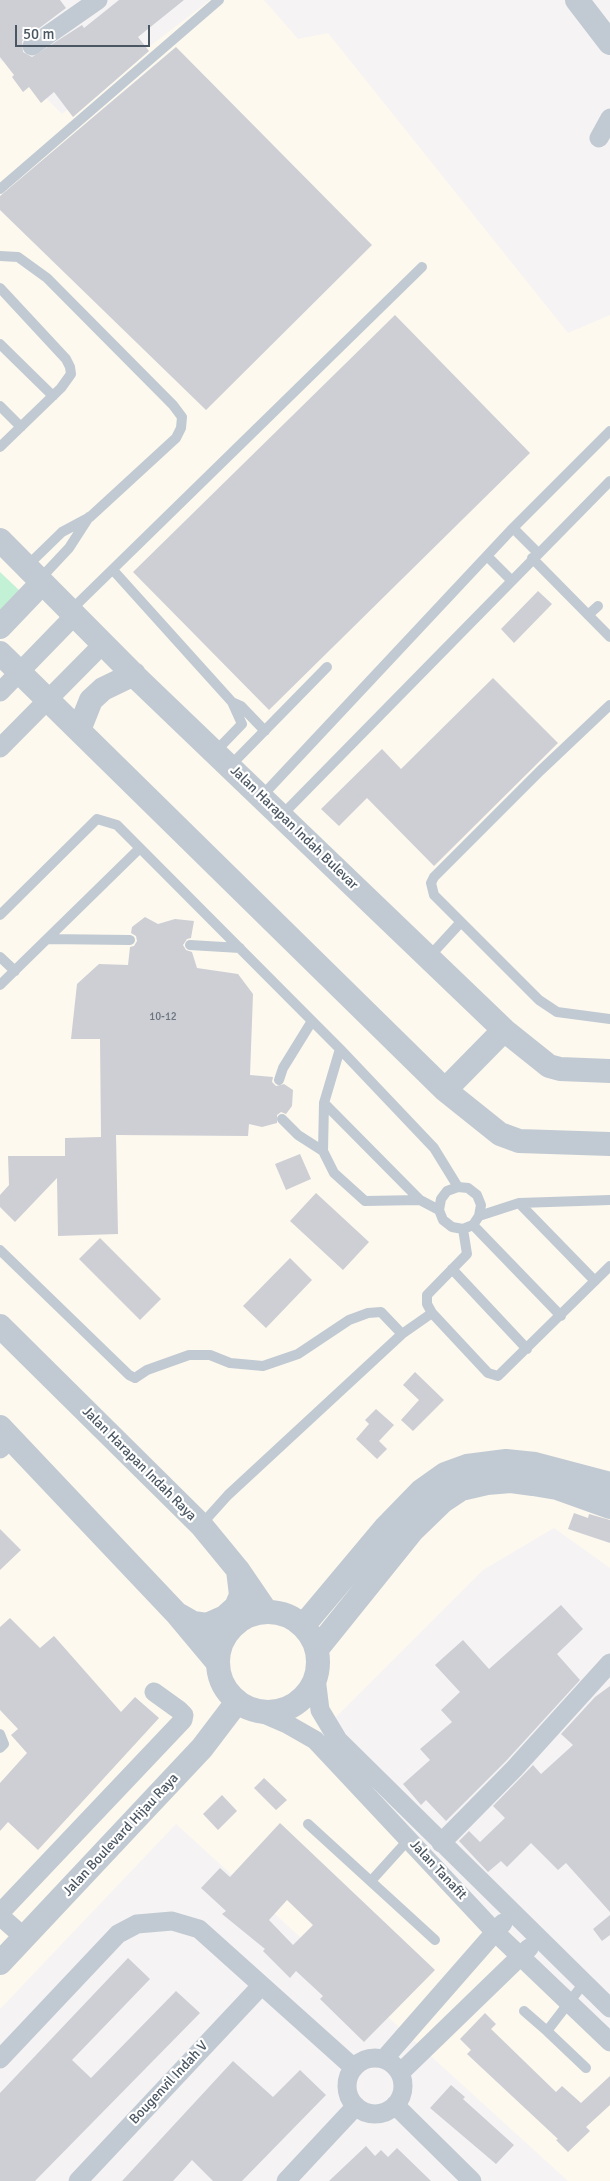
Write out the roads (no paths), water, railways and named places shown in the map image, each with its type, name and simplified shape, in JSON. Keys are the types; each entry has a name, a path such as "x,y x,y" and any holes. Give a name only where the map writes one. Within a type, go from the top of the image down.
{"street":[{"path":"32,46 98,0"},
{"path":"577,0 610,43"},
{"path":"598,138 610,118"},
{"name":"Jalan Harapan Indah Bulevar","path":"0,540 72,614 428,958 498,1037 549,1066 560,1069 610,1071"},
{"path":"0,627 36,577"},
{"path":"0,692 20,673 72,614"},
{"path":"0,748 103,644"},
{"path":"0,653 444,1090 500,1134 519,1142 610,1144"},
{"path":"79,730 91,700 103,689 134,674"},
{"path":"444,1090 498,1037"},
{"name":"Jalan Harapan Indah Raya","path":"0,1326 201,1526 238,1570 266,1612"},
{"path":"4,1438 177,1614 218,1663"},
{"path":"303,1626 386,1527 421,1491 445,1474 474,1464 506,1461 535,1464 610,1484"},
{"path":"317,1649 412,1531 443,1501 461,1489 487,1483 511,1481 557,1488 610,1507"},
{"path":"177,1614 194,1623 206,1624 225,1617 236,1607 241,1596 238,1570"},
{"path":"266,1612 286,1614 303,1626 312,1636 317,1649 318,1664 316,1678 305,1696 297,1703 278,1711 247,1706 223,1685 218,1663 222,1642 236,1624 245,1617 266,1612"},
{"path":"441,1842 514,1769 610,1663"},
{"name":"Jalan Tanafit","path":"316,1678 320,1710 338,1740 512,1913 609,2005"},
{"path":"25,1938 0,1915 183,1720 184,1715 179,1710 154,1692"},
{"name":"Jalan Tanafit","path":"247,1706 287,1724 315,1740 495,1932 610,2042"},
{"name":"Jalan Boulevard Hijau Raya","path":"3,1955 25,1938 202,1748 247,1706"},
{"path":"384,2059 512,1913"},
{"path":"0,2059 118,1934 137,1924 154,1921 172,1921 199,1930 354,2068"},
{"path":"400,2073 538,1938"},
{"name":"Bougenvil Indah V","path":"78,2181 261,1986"},
{"path":"384,2059 394,2065 400,2073 403,2084 402,2095 396,2105 387,2111 376,2114 365,2112 356,2106 350,2098 348,2088 349,2077 354,2068 368,2060 384,2059"},
{"path":"396,2105 472,2181"},
{"path":"286,2181 356,2106"}],"lane":[{"path":"0,189 219,0"},
{"path":"0,256 18,257 47,278 173,405 182,417 182,428 176,438 90,516 62,532 36,577"},
{"path":"72,614 114,570 422,267"},
{"path":"0,288 70,367 71,374 53,396 0,447"},
{"path":"0,344 53,396"},
{"path":"0,406 21,427"},
{"path":"261,797 513,528 610,431"},
{"path":"281,816 610,481"},
{"path":"36,577 69,548 90,516"},
{"path":"513,528 588,616 610,637"},
{"path":"487,556 511,580"},
{"path":"114,570 232,702 242,724 223,759"},
{"path":"588,616 598,606"},
{"path":"223,759 265,731 327,667"},
{"path":"232,702 241,706 265,731"},
{"path":"610,705 540,771 434,877 431,883 434,895 539,1000 557,1012 610,1018"},
{"path":"0,915 97,819 118,825 340,1049 434,1148 458,1187"},
{"path":"0,985 140,848"},
{"path":"428,958 461,922"},
{"path":"47,939 130,940"},
{"path":"190,945 240,948"},
{"path":"0,957 15,971"},
{"path":"279,1080 283,1068 312,1021"},
{"path":"322,1151 324,1104 340,1049"},
{"path":"324,1104 420,1200 439,1210"},
{"path":"282,1119 298,1134 322,1151 334,1173 365,1201 420,1200"},
{"path":"458,1187 468,1188 477,1195 481,1205 479,1216 473,1225 463,1229 452,1227 443,1220 439,1210 441,1199 447,1191 458,1187"},
{"path":"479,1216 519,1204 610,1200"},
{"path":"519,1204 595,1281"},
{"path":"473,1225 561,1316"},
{"path":"463,1229 467,1254 427,1295 428,1304 432,1313 488,1373 498,1376 528,1349 610,1266"},
{"path":"0,1250 129,1375 135,1378 147,1370 189,1355 210,1355 230,1363 263,1366 298,1354 349,1320 368,1314 381,1312 402,1334"},
{"path":"452,1269 528,1349"},
{"path":"201,1526 228,1495 402,1334 432,1313"},
{"path":"0,1734 4,1744 0,1748"},
{"path":"308,1824 435,1940"},
{"path":"371,1881 409,1839"},
{"path":"547,2031 584,1983"},
{"path":"524,2011 586,2068"}]}
